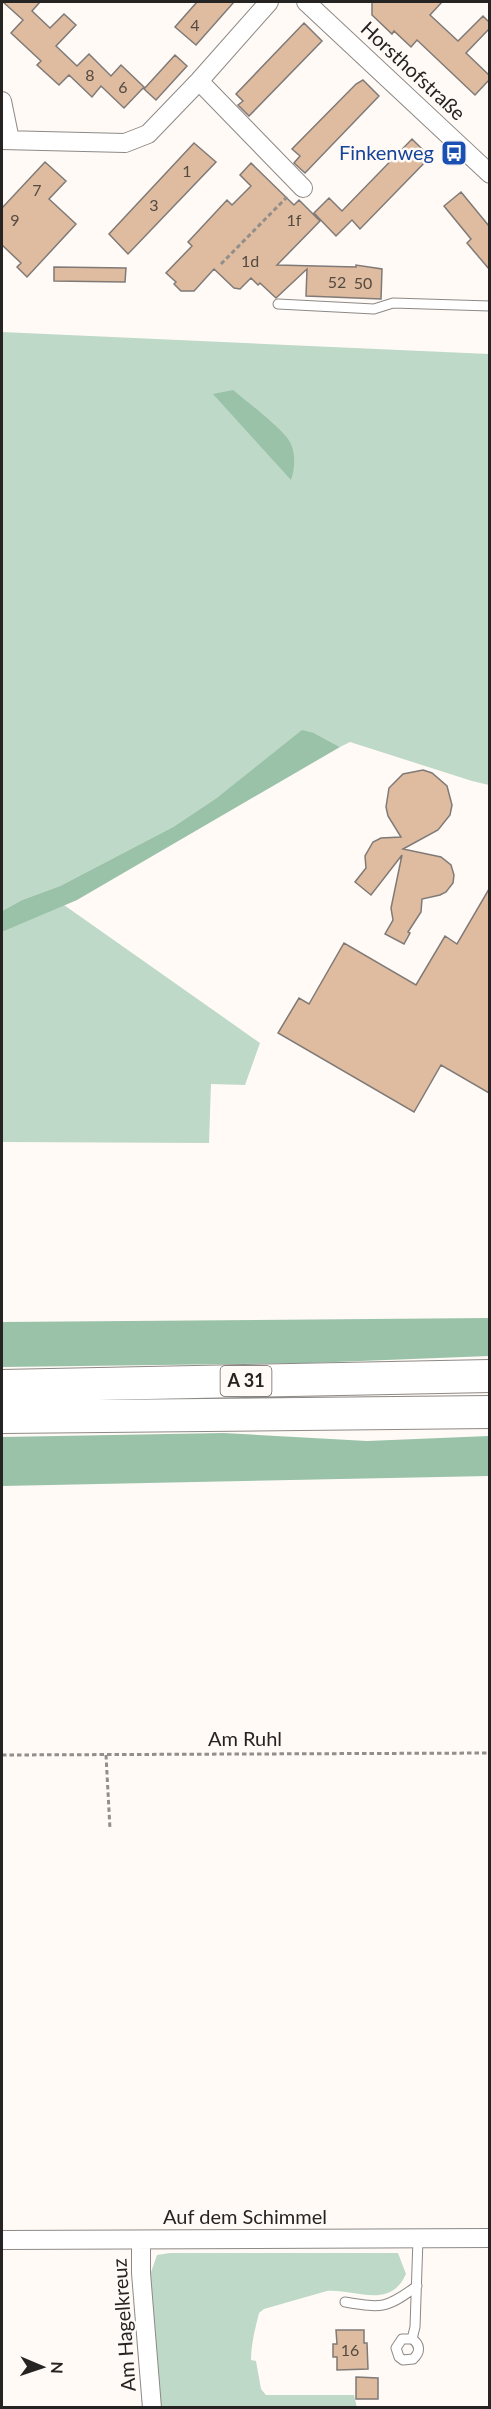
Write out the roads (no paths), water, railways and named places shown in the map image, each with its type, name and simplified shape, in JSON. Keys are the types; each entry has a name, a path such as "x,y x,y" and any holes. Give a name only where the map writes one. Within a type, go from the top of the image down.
{"highway":[{"name":"A 31","path":"2,1386 489,1376"},
{"name":"A 31","path":"2,1417 489,1412"}],"street":[{"path":"2,101 6,140 125,142 148,135 269,2"},
{"name":"Horsthofstraße","path":"306,2 489,174"},
{"path":"199,81 301,186"},
{"name":"Auf dem Schimmel","path":"2,2240 489,2238"},
{"name":"Am Hagelkreuz","path":"141,2240 141,2273 152,2408"}],"lane":[{"path":"279,304 374,309 393,303 489,306"},
{"path":"412,2338 415,2327 418,2239"},
{"path":"345,2302 382,2306 400,2299 417,2286"}],"place":[{"name":"Finkenweg","path":"454,153"}]}
